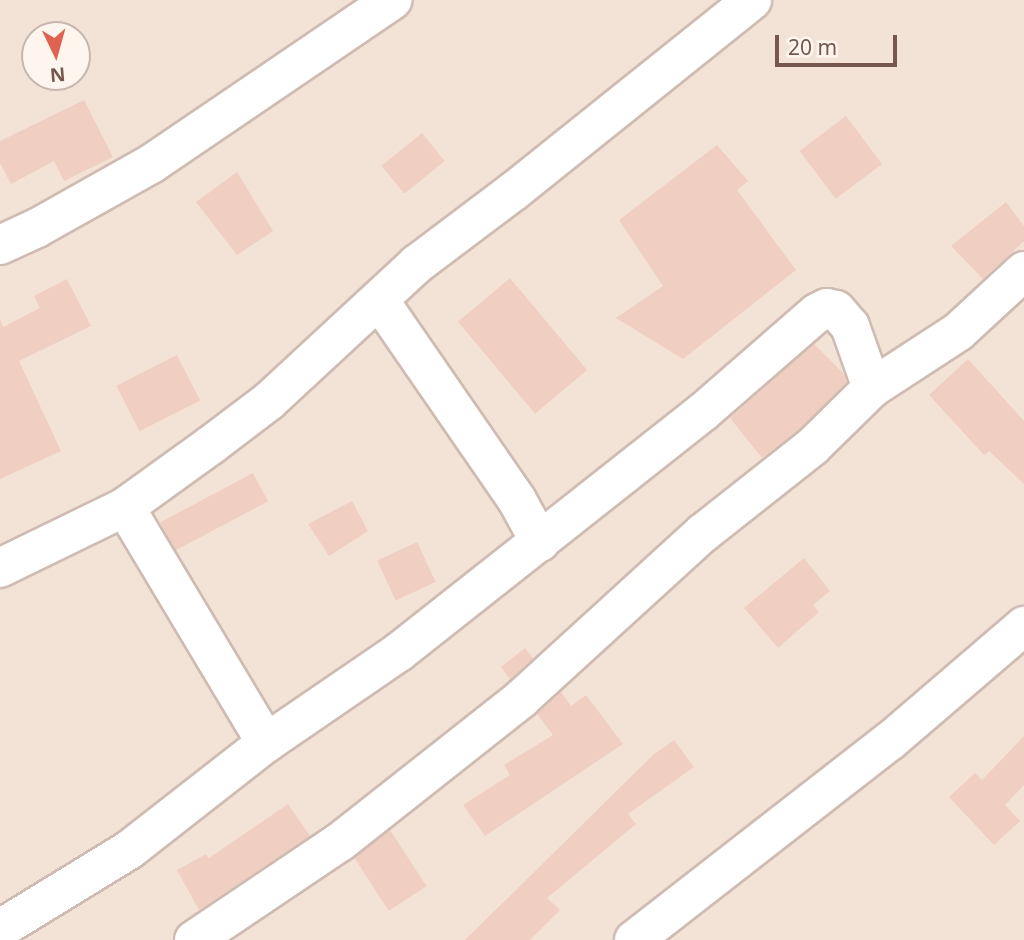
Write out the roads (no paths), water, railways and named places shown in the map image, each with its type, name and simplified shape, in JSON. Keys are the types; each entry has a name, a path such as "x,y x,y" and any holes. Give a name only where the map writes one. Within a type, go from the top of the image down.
{"street":[{"path":"0,245 37,228 151,164 392,0"},
{"path":"0,568 125,507 269,401 417,264 514,191 752,0"},
{"path":"194,940 340,842 521,699 703,533 813,446 872,388 958,332 1024,271"},
{"path":"379,300 517,500 540,542"},
{"path":"0,929 128,850 266,743 400,652 703,412 817,313 827,309 836,310 850,326 872,388"},
{"path":"125,507 266,743"},
{"path":"634,940 890,741 1024,626"}]}
